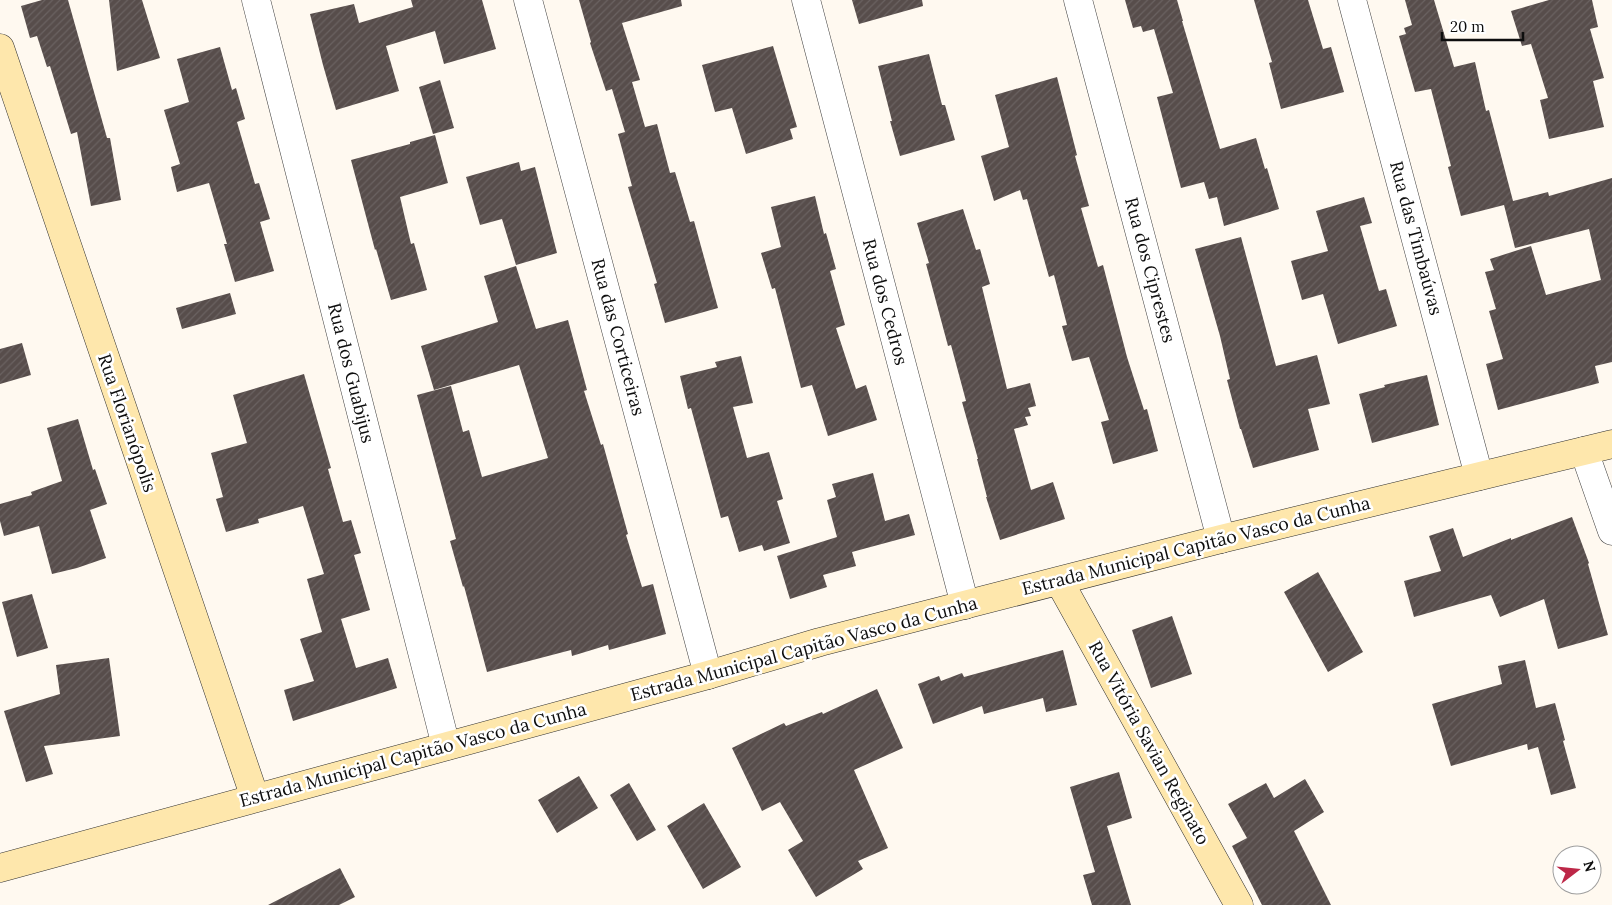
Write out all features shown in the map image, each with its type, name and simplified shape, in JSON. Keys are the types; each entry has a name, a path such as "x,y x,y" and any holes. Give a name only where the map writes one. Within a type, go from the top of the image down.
{"main road":[{"name":"Rua Florianópolis","path":"0,48 255,798"},
{"name":"Estrada Municipal Capitão Vasco da Cunha","path":"0,868 708,675 820,642 1222,539 1612,444"},
{"name":"Rua Vitória Savian Reginato","path":"1059,581 1240,905"}],"street":[{"name":"Rua dos Guabijus","path":"256,0 446,746"},
{"name":"Rua das Corticeiras","path":"528,0 708,675"},
{"name":"Rua dos Cedros","path":"806,0 965,605"},
{"name":"Rua dos Ciprestes","path":"1078,0 1222,539"},
{"name":"Rua das Timbaúvas","path":"1352,0 1479,476"},
{"path":"1584,451 1612,530"}],"building":[{"path":"42,0 68,0 107,138 110,138 121,200 91,206 77,132 71,134 50,66 47,67 37,36 30,38 21,6"},
{"path":"109,0 142,0 160,58 117,71"},
{"path":"411,0 482,0 496,49 444,64 435,31 386,46 399,91 336,110 310,14 354,4 359,23 413,7"},
{"path":"579,0 681,0 682,6 622,23 640,80 632,82 645,127 657,124 670,173 675,172 690,222 694,221 718,308 665,323 654,284 657,283 628,187 632,186 618,134 625,132 612,89 606,91 590,43"},
{"path":"852,0 922,0 923,6 859,24"},
{"path":"1125,0 1177,0 1220,149 1256,138 1279,209 1224,226 1217,197 1209,199 1204,182 1181,188 1157,97 1173,93 1154,29 1143,32 1141,26 1133,28"},
{"path":"1254,0 1308,0 1323,49 1331,47 1344,92 1281,109 1269,63 1272,62"},
{"path":"1405,0 1434,0 1454,67 1475,62 1486,111 1489,110 1513,201 1548,192 1549,196 1612,178 1612,362 1595,366 1599,383 1498,410 1486,364 1503,359 1489,311 1496,309 1485,272 1494,270 1490,259 1531,246 1546,295 1601,280 1589,229 1515,248 1504,205 1461,216 1448,167 1451,166 1431,89 1415,92 1399,36 1406,34 1404,28 1412,25"},
{"path":"1549,0 1592,0 1598,27 1590,29 1604,78 1593,81 1604,127 1549,139 1540,100 1548,98 1531,44 1522,46 1511,11"},
{"path":"773,46 797,127 790,129 793,139 746,154 732,108 715,112 702,65"},
{"path":"220,47 232,90 236,88 245,119 237,122 255,184 259,183 270,219 260,222 274,271 235,282 224,244 227,244 209,183 177,192 171,167 180,164 164,110 189,102 177,59"},
{"path":"929,54 942,105 945,105 955,140 900,156 878,66"},
{"path":"1057,77 1077,155 1075,156 1089,206 1081,208 1098,267 1103,265 1127,357 1144,410 1147,409 1158,451 1113,464 1101,422 1109,420 1089,357 1072,361 1062,326 1067,325 1054,275 1049,277 1027,199 1023,200 1020,190 994,201 981,156 1009,147 995,95"},
{"path":"440,80 454,128 433,134 419,87"},
{"path":"435,135 448,183 400,197 411,244 414,243 427,290 391,300 375,250 351,160"},
{"path":"519,162 521,171 535,167 557,253 516,265 502,219 480,225 466,177"},
{"path":"815,196 824,234 826,233 836,269 830,271 845,325 836,328 856,389 866,385 877,420 828,436 812,385 801,388 775,288 772,289 761,253 781,247 771,207"},
{"path":"1364,197 1372,223 1360,226 1379,291 1386,289 1397,326 1338,344 1323,294 1302,300 1291,261 1328,251 1316,211"},
{"path":"963,209 976,250 980,249 990,284 982,287 1007,389 1030,383 1036,406 1028,408 1031,416 1025,417 1028,425 1014,429 1031,490 1053,482 1065,519 1000,540 986,497 978,459 962,402 966,401 951,345 948,346 926,264 929,263 917,223"},
{"path":"1241,237 1276,366 1317,355 1330,404 1308,409 1319,450 1253,468 1227,380 1230,379 1220,336 1195,249"},
{"path":"516,266 536,329 568,320 587,390 584,391 601,445 603,444 628,534 626,535 642,587 653,584 666,634 609,650 608,645 572,656 571,650 487,672 450,541 456,539 417,395 451,386 463,432 469,430 482,477 548,458 519,365 434,390 421,346 498,322 484,276"},
{"path":"230,293 236,314 182,329 176,308"},
{"path":"22,343 31,375 0,384 0,349"},
{"path":"741,356 753,403 733,407 747,458 769,452 783,499 777,501 790,543 764,551 762,545 739,552 728,516 721,518 691,408 688,409 680,376 717,367 715,362"},
{"path":"304,374 331,468 328,469 343,522 351,520 361,553 354,555 370,610 341,619 356,668 388,658 397,688 293,721 284,690 314,681 300,639 322,632 307,579 324,574 303,506 258,519 259,523 226,532 216,499 223,497 211,453 247,443 233,395"},
{"path":"1427,375 1439,425 1372,443 1359,394 1385,387 1384,385"},
{"path":"78,419 93,470 95,469 107,504 90,510 106,558 52,574 39,526 4,536 0,521 0,504 32,495 31,492 62,481 47,428"},
{"path":"873,473 885,521 909,514 915,535 852,552 856,566 823,575 827,587 790,599 777,556 837,537 827,500 836,497 832,484"},
{"path":"1572,517 1589,563 1608,635 1558,649 1544,599 1500,617 1491,595 1414,617 1404,581 1441,571 1429,536 1453,528 1463,557"},
{"path":"1318,572 1363,652 1328,672 1284,592"},
{"path":"32,594 48,648 17,657 2,602"},
{"path":"1172,616 1192,674 1151,688 1132,630"},
{"path":"1063,650 1077,705 1046,712 1043,698 984,714 982,706 933,724 918,684 939,676 941,681 962,673 964,677"},
{"path":"109,658 120,736 44,746 53,774 26,782 4,711 60,694 56,665"},
{"path":"1525,660 1536,708 1555,703 1576,788 1551,795 1538,747 1528,750 1527,744 1451,766 1432,704 1502,684 1498,666"},
{"path":"877,689 903,748 854,770 888,848 858,861 863,869 816,897 788,850 803,841 780,802 762,811 732,748 784,723 786,726 822,712 823,714"},
{"path":"1119,772 1132,818 1107,826 1131,905 1092,905 1083,875 1095,872 1070,787"},
{"path":"579,776 598,808 557,833 538,800"},
{"path":"1305,779 1324,812 1294,831 1331,905 1262,905 1232,846 1247,838 1228,804 1266,783 1274,798"},
{"path":"629,783 656,830 637,841 610,795"},
{"path":"704,803 741,867 703,889 667,826"},
{"path":"340,868 355,897 339,905 268,905"}]}
